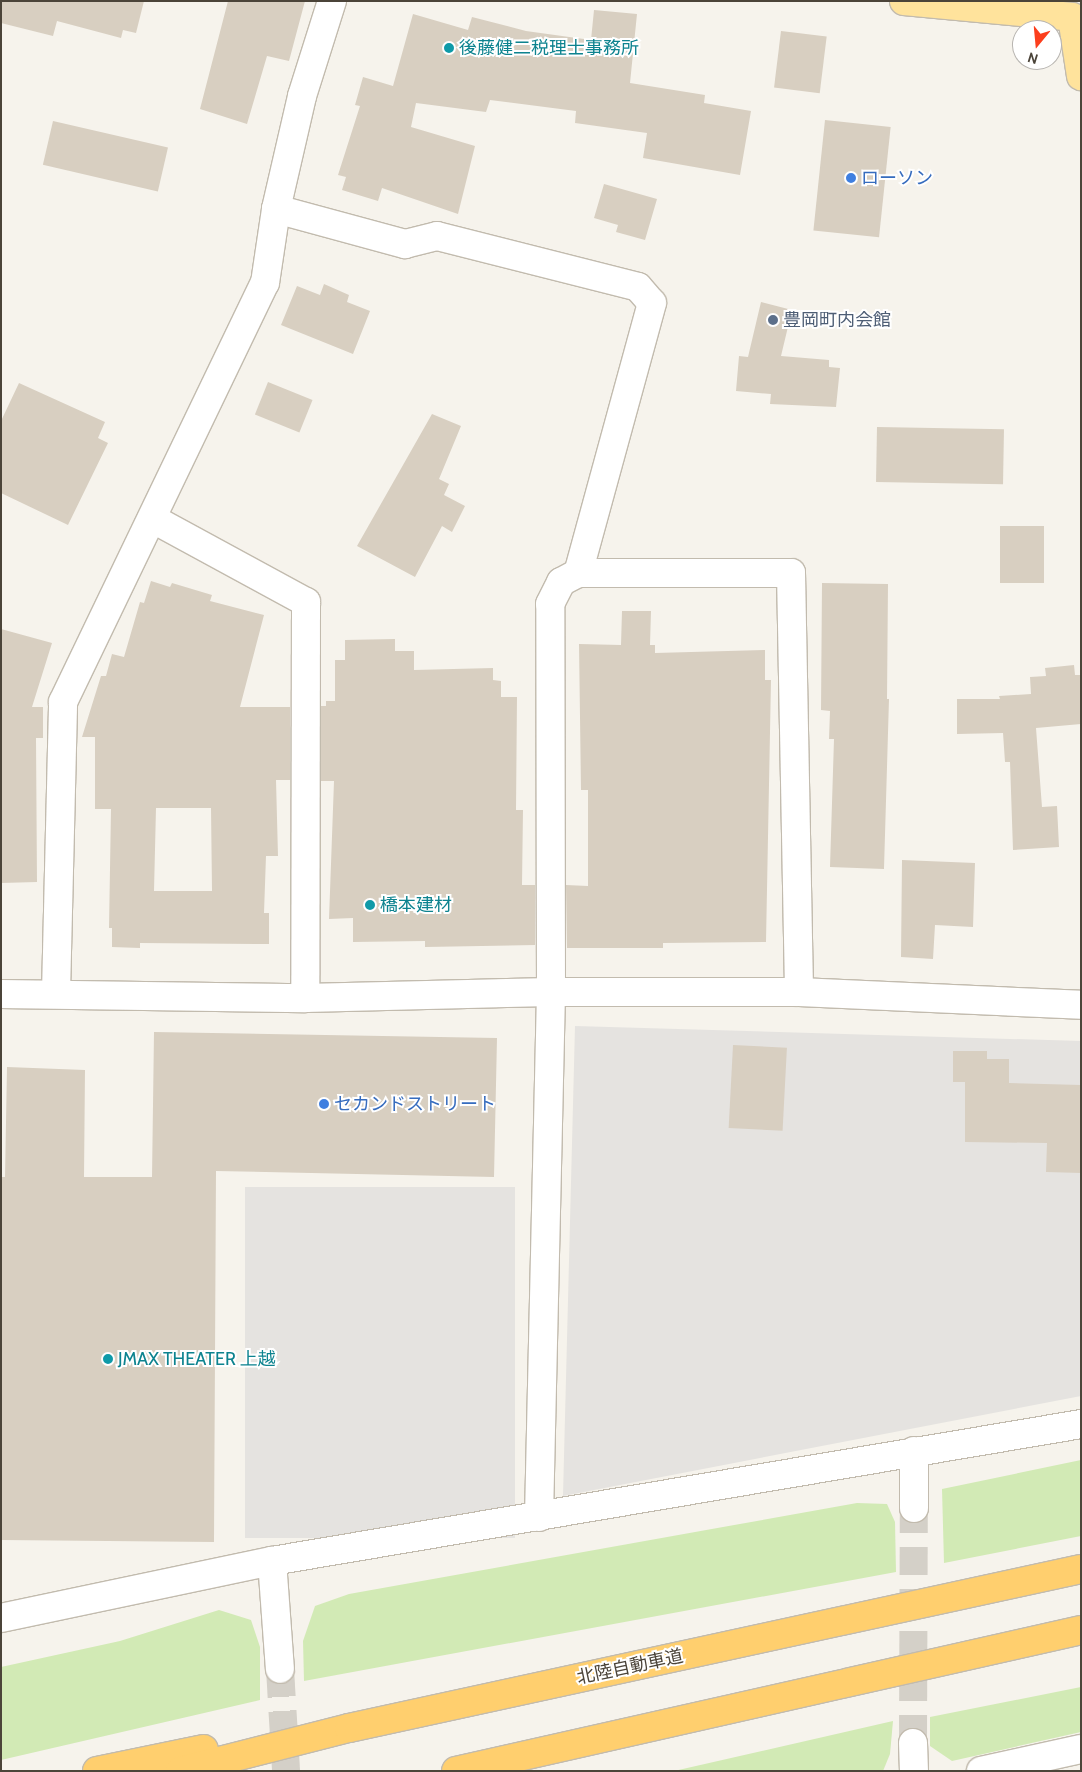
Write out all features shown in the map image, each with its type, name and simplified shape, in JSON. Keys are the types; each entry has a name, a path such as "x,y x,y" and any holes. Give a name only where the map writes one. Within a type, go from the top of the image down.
{"highway":[{"name":"北陸自動車道","path":"180,1771 349,1728 1081,1569"},
{"path":"456,1771 1081,1630"},
{"path":"97,1771 236,1742 349,1728"}],"main road":[{"path":"904,1 1076,18 1081,76"}],"street":[{"path":"56,993 63,702 153,519 265,283 276,209 302,96 332,1"},
{"path":"276,209 405,244 437,236 638,286 652,303 578,573"},
{"path":"153,519 306,602 305,998"},
{"path":"539,1517 551,992 550,604 561,582 578,573 791,573 799,992"},
{"path":"1,994 56,993 305,998 551,992 799,992 1081,1005"},
{"path":"1,1618 272,1561 1081,1424"},
{"path":"914,1451 914,1508"},
{"path":"272,1561 280,1669"},
{"path":"913,1743 914,1771"},
{"path":"981,1771 1081,1749"}],"green space":[{"path":"1081,1460 1081,1536 944,1563 942,1489"},
{"path":"857,1503 887,1504 895,1522 896,1572 304,1681 303,1641 315,1606 349,1594"},
{"path":"219,1610 251,1620 260,1647 260,1700 1,1760 1,1667 120,1641"},
{"path":"1081,1687 1081,1732 952,1761 930,1746 930,1717"},
{"path":"893,1721 890,1754 883,1771 674,1771"}],"shaded area":[{"path":"575,1026 1081,1041 1081,1396 563,1496"},
{"path":"245,1187 515,1187 515,1538 245,1538"}],"building":[{"path":"1,1 144,1 136,33 123,30 121,38 57,21 53,36 1,23"},
{"path":"228,1 305,1 289,61 267,56 247,124 200,109"},
{"path":"594,10 637,14 630,83 705,95 704,103 751,111 740,175 643,158 647,133 575,123 576,111 490,100 486,112 416,103 411,127 475,146 458,214 382,188 378,201 342,190 346,177 338,175 360,106 355,105 363,77 393,86 413,14 468,30 472,17 526,31 591,40"},
{"path":"781,31 827,37 820,93 774,88"},
{"name":"ローソン","path":"825,120 891,127 879,237 813,230"},
{"path":"53,121 168,148 158,191 43,165"},
{"path":"604,184 657,199 645,240 616,232 618,225 594,218"},
{"path":"324,284 349,295 347,302 370,311 353,354 281,325 297,286 320,295"},
{"path":"761,302 792,310 781,356 829,360 829,367 840,368 836,407 770,404 771,394 736,391 739,356 748,357"},
{"path":"268,382 313,400 299,432 255,414"},
{"path":"19,383 105,422 98,438 108,443 68,525 1,493 1,421"},
{"path":"432,414 461,426 439,479 449,484 444,495 465,506 452,532 442,526 415,577 357,546"},
{"path":"877,427 1004,429 1003,484 876,482"},
{"path":"1000,526 1044,526 1044,583 1000,583"},
{"path":"151,581 170,587 172,583 212,595 210,601 264,615 240,707 290,707 290,780 276,780 278,856 266,856 264,913 269,913 269,944 140,943 140,948 112,947 112,928 109,928 111,809 95,809 95,737 82,737 101,676 106,676 112,654 124,657 140,602 144,603","holes":["156,808 211,808 212,891 154,891"]},
{"path":"822,583 888,584 887,699 889,699 884,869 830,867 834,739 829,739 830,711 821,710"},
{"path":"622,611 651,611 650,645 655,645 655,653 765,650 765,680 771,680 766,942 663,943 663,948 567,948 566,885 588,886 588,790 581,790 579,644 621,645"},
{"path":"1,629 52,643 32,707 43,707 43,738 36,738 37,882 1,883"},
{"path":"395,639 395,651 414,651 414,670 493,668 493,680 501,681 501,697 517,697 516,810 523,810 522,885 535,885 535,945 425,947 425,941 353,942 353,918 329,919 334,781 321,781 321,706 326,706 326,701 335,701 335,660 345,660 345,640"},
{"path":"1074,665 1075,675 1081,675 1081,724 1036,728 1042,807 1057,806 1059,847 1013,850 1010,762 1005,762 1003,733 957,734 957,699 1000,699 999,696 1031,694 1030,677 1046,676 1045,668"},
{"path":"902,860 975,863 973,927 935,925 933,959 901,957"},
{"path":"154,1032 497,1038 494,1177 216,1171 214,1542 1,1540 1,1177 5,1177 7,1067 85,1070 84,1177 152,1177"},
{"path":"733,1045 787,1048 783,1131 729,1128"},
{"path":"953,1051 987,1051 987,1059 1009,1059 1009,1083 1081,1085 1081,1173 1046,1172 1047,1143 965,1142 965,1082 953,1082"}],"tunnel":[{"path":"913,1743 914,1508"},
{"path":"280,1669 286,1771"}],"place":[{"name":"後藤健二税理士事務所","path":"449,48"},
{"name":"ローソン","path":"851,178"},
{"name":"豊岡町内会館","path":"773,320"},
{"name":"橋本建材","path":"370,905"},
{"name":"セカンドストリート","path":"324,1104"},
{"name":"JMAX THEATER 上越","path":"108,1359"}]}
